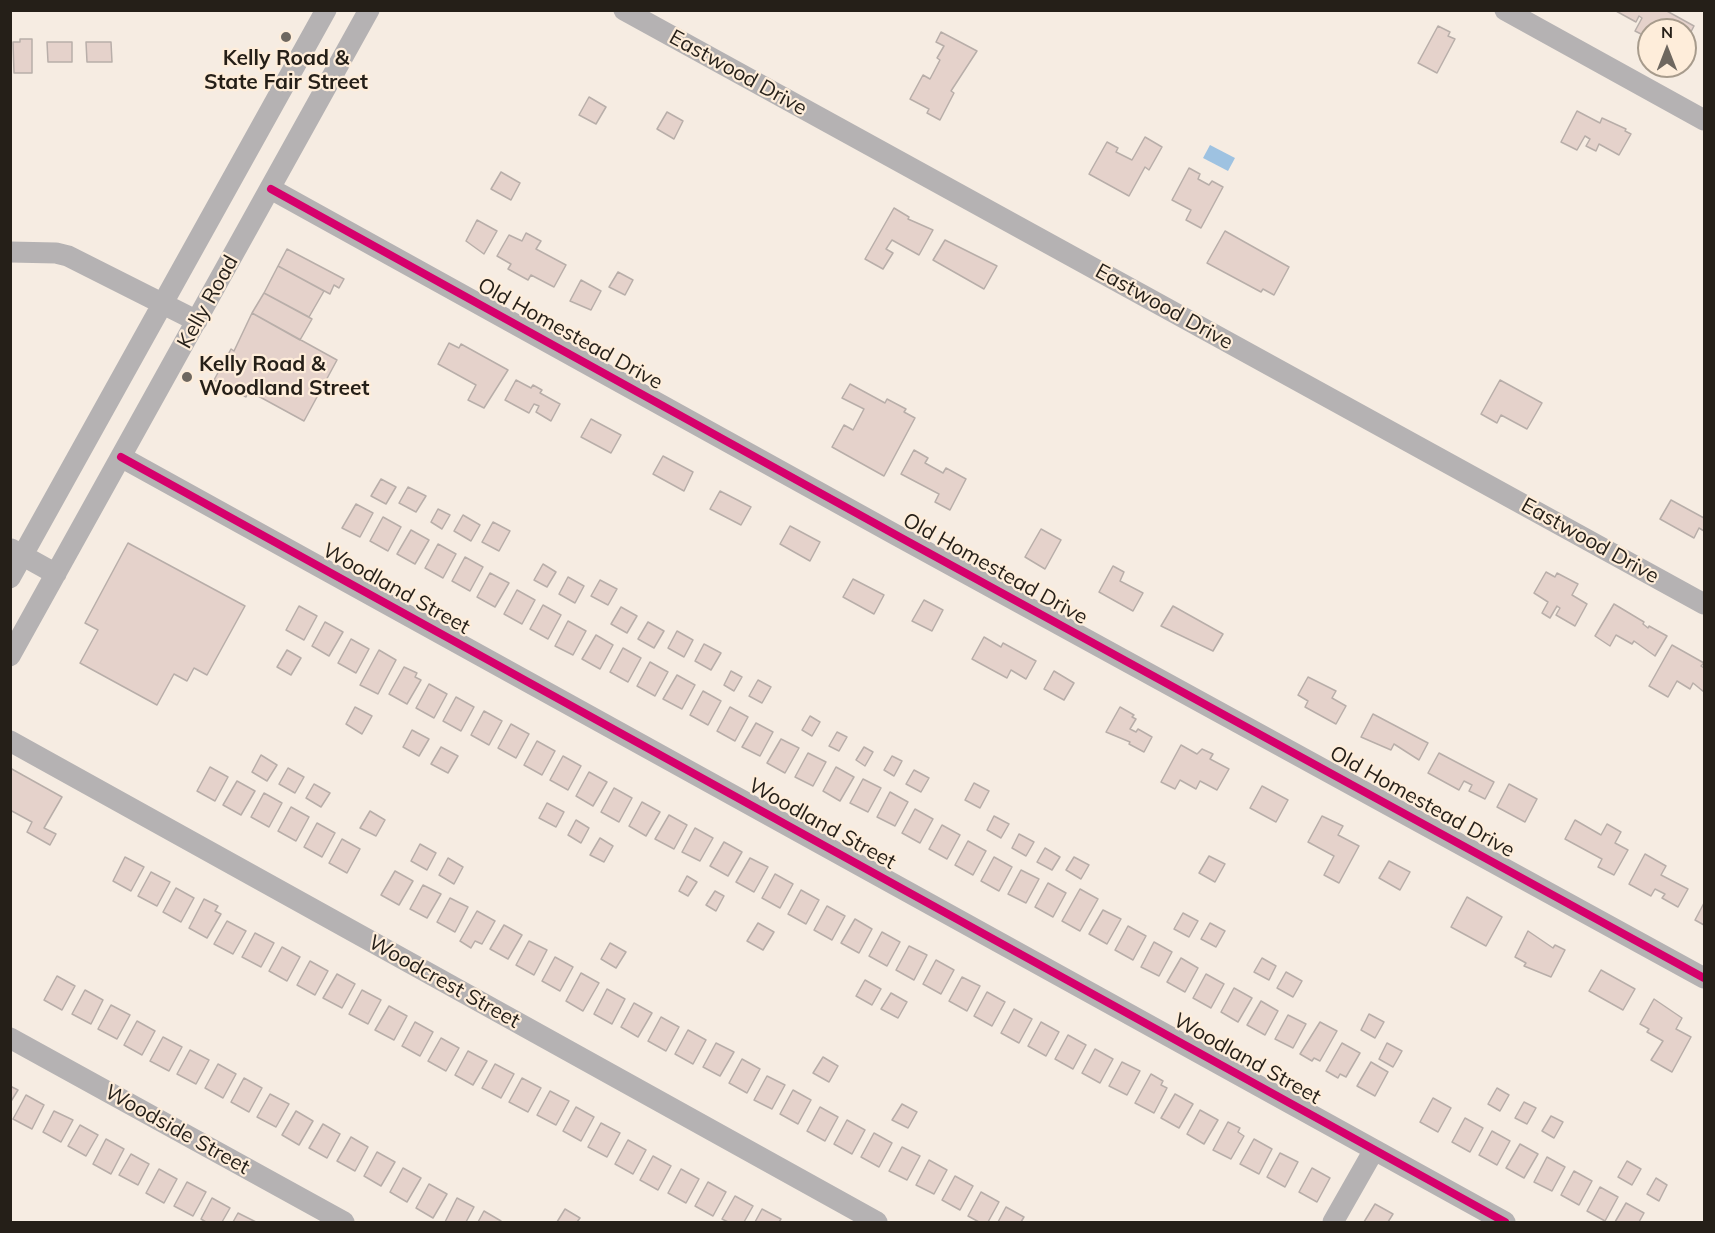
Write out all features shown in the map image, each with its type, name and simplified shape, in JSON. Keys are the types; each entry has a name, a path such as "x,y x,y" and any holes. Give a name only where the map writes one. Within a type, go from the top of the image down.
{"street":[{"name":"Kelly Road","path":"10,578 17,552 164,303 326,10"},
{"name":"Eastwood Drive","path":"624,10 1704,604"},
{"path":"1505,10 1704,120"},
{"name":"Kelly Road","path":"10,656 271,189 360,14"},
{"name":"Old Homestead Drive","path":"271,189 875,524 1704,978"},
{"path":"10,252 56,253 68,256 197,321"},
{"name":"Woodland Street","path":"121,457 1505,1222"},
{"path":"17,552 56,574"},
{"name":"Woodcrest Street","path":"10,741 877,1222"},
{"name":"Woodside Street","path":"10,1038 344,1222"},
{"path":"1334,1222 1374,1150"}],"water":[{"path":"1210,145 1235,158 1228,171 1203,158"}],"building":[{"path":"1665,10 1680,18 1642,18 1639,16 1636,22 1616,11"},
{"path":"1438,26 1450,32 1448,36 1455,39 1437,73 1418,63"},
{"path":"941,32 977,51 951,91 954,93 940,120 927,113 929,109 910,99 923,75 930,79 940,60 937,58 944,46 936,42"},
{"path":"20,39 32,39 32,73 14,73 13,42 20,42"},
{"path":"47,42 72,42 72,62 48,62"},
{"path":"86,42 111,42 112,62 87,62"},
{"path":"589,97 606,107 596,124 579,115"},
{"path":"1577,111 1600,123 1602,118 1626,129 1625,131 1631,134 1619,155 1599,144 1596,151 1586,146 1590,139 1585,136 1577,150 1561,142"},
{"path":"667,112 683,121 674,139 657,129"},
{"path":"1145,137 1162,147 1149,170 1145,167 1129,196 1089,174 1107,142 1118,148 1116,152 1132,160"},
{"path":"1189,168 1200,174 1198,179 1209,185 1212,181 1223,187 1201,228 1186,220 1191,210 1172,200"},
{"path":"501,172 520,183 511,200 491,189"},
{"path":"894,208 909,217 908,219 933,230 919,255 892,240 886,249 893,253 883,269 865,259"},
{"path":"477,220 497,231 484,254 466,241"},
{"path":"1225,231 1289,267 1274,295 1263,289 1261,292 1207,263"},
{"path":"526,233 541,241 536,249 566,265 554,287 531,275 528,280 508,269 511,264 497,256 509,235 522,241"},
{"path":"945,240 997,266 984,289 933,260"},
{"path":"287,249 344,279 339,288 334,285 330,294 278,266"},
{"path":"278,266 324,291 309,317 264,293"},
{"path":"618,272 633,280 625,295 609,287"},
{"path":"581,280 601,291 591,310 570,301"},
{"path":"264,293 312,319 300,340 252,313"},
{"path":"252,313 337,360 304,421 249,391 246,397 214,380 231,349 234,351"},
{"path":"449,343 459,348 461,344 508,370 484,408 468,400 476,385 438,364"},
{"path":"516,380 531,388 533,385 542,390 540,393 560,404 551,421 536,412 539,406 534,404 529,413 505,400"},
{"path":"1500,380 1542,403 1527,429 1501,415 1497,423 1481,414"},
{"path":"850,384 885,403 887,399 906,409 904,412 915,418 884,476 832,447 844,425 853,430 864,409 842,398"},
{"path":"591,419 621,435 611,453 581,437"},
{"path":"914,450 928,458 925,463 943,473 946,468 966,479 950,510 935,502 939,494 901,474"},
{"path":"663,456 693,472 684,491 653,474"},
{"path":"381,479 396,487 386,504 371,496"},
{"path":"408,487 426,496 416,512 399,503"},
{"path":"720,491 751,507 741,525 710,509"},
{"path":"1671,500 1704,518 1704,531 1699,528 1694,538 1660,519"},
{"path":"356,504 373,513 360,537 342,528"},
{"path":"438,509 450,515 442,529 431,522"},
{"path":"463,515 480,525 471,541 454,531"},
{"path":"383,517 401,527 388,551 370,541"},
{"path":"493,522 510,531 499,551 482,542"},
{"path":"790,526 820,542 810,561 780,544"},
{"path":"1041,529 1061,540 1045,569 1025,557"},
{"path":"411,530 429,540 415,564 397,554"},
{"path":"128,543 245,606 207,675 194,668 187,681 174,674 157,705 80,663 98,630 85,623"},
{"path":"438,544 456,554 443,578 425,568"},
{"path":"465,557 483,567 470,591 452,581"},
{"path":"543,564 556,572 547,587 534,580"},
{"path":"1113,566 1124,572 1120,581 1143,593 1133,611 1099,592"},
{"path":"1546,572 1555,577 1557,573 1578,584 1572,595 1587,604 1575,626 1556,615 1560,608 1557,606 1550,618 1542,613 1548,602 1534,593"},
{"path":"490,573 509,583 495,607 477,597"},
{"path":"568,577 584,586 575,603 559,594"},
{"path":"853,579 884,595 874,614 843,597"},
{"path":"600,580 617,589 608,605 591,596"},
{"path":"517,590 535,600 522,624 504,614"},
{"path":"924,600 943,610 932,631 912,621"},
{"path":"1614,604 1644,622 1643,624 1648,628 1649,626 1667,636 1655,656 1634,641 1632,644 1616,635 1610,646 1595,636"},
{"path":"543,605 561,615 548,639 530,629"},
{"path":"299,606 317,616 304,640 286,630"},
{"path":"1173,606 1223,634 1213,651 1161,626"},
{"path":"621,607 637,616 627,633 611,624"},
{"path":"568,621 586,631 573,655 555,646"},
{"path":"325,622 343,632 329,656 312,646"},
{"path":"648,622 664,631 654,648 638,639"},
{"path":"677,631 693,640 684,657 668,648"},
{"path":"596,635 613,645 600,669 582,659"},
{"path":"984,637 1001,647 1003,643 1036,661 1026,679 1011,670 1007,678 972,659"},
{"path":"351,639 369,649 356,673 338,663"},
{"path":"704,644 721,653 711,670 695,661"},
{"path":"1672,645 1704,663 1701,666 1704,668 1704,692 1693,683 1690,689 1677,681 1668,697 1649,686"},
{"path":"623,648 641,658 628,682 610,672"},
{"path":"287,650 301,658 291,675 277,667"},
{"path":"379,650 396,660 378,694 360,685"},
{"path":"650,662 668,672 655,696 637,686"},
{"path":"404,667 417,673 415,677 421,680 407,704 389,694"},
{"path":"731,671 742,677 734,691 724,685"},
{"path":"1054,671 1074,683 1064,700 1044,689"},
{"path":"677,675 695,685 682,709 663,699"},
{"path":"1308,677 1336,691 1332,698 1346,706 1336,724 1305,707 1308,701 1298,695"},
{"path":"758,680 771,687 762,703 749,696"},
{"path":"429,684 447,694 434,718 416,708"},
{"path":"703,691 721,701 708,725 690,715"},
{"path":"456,697 474,707 461,731 443,721"},
{"path":"355,707 372,716 362,734 346,724"},
{"path":"730,707 748,717 735,741 717,731"},
{"path":"1120,707 1134,715 1132,717 1136,719 1130,729 1136,732 1138,729 1152,737 1144,752 1129,744 1130,742 1106,732"},
{"path":"484,711 502,721 489,745 471,735"},
{"path":"1373,714 1428,743 1419,760 1394,744 1391,750 1361,737"},
{"path":"810,716 820,722 812,736 802,730"},
{"path":"756,723 773,732 760,756 742,747"},
{"path":"511,724 529,734 516,758 498,748"},
{"path":"412,730 429,739 419,756 403,747"},
{"path":"837,732 847,737 839,751 829,746"},
{"path":"781,739 799,748 785,773 767,763"},
{"path":"537,741 555,751 542,775 524,765"},
{"path":"1181,745 1197,754 1202,749 1213,754 1210,759 1229,769 1217,790 1200,781 1196,789 1180,780 1175,789 1161,782"},
{"path":"441,747 458,756 448,773 431,764"},
{"path":"864,747 873,752 865,766 856,760"},
{"path":"808,753 826,762 813,786 795,777"},
{"path":"1439,753 1494,782 1485,799 1469,791 1472,785 1464,781 1459,790 1428,773"},
{"path":"261,755 277,765 267,781 252,772"},
{"path":"563,756 581,766 568,790 550,780"},
{"path":"892,756 902,761 894,776 884,770"},
{"path":"210,767 228,777 215,801 197,791"},
{"path":"836,767 854,777 840,801 823,791"},
{"path":"10,768 62,797 44,828 56,834 50,845 27,832 32,822 10,810"},
{"path":"288,768 304,777 295,793 279,784"},
{"path":"914,770 929,778 921,792 906,784"},
{"path":"589,772 607,782 593,806 576,796"},
{"path":"863,779 881,788 868,812 850,803"},
{"path":"237,781 255,791 241,815 223,805"},
{"path":"974,783 989,791 980,808 965,800"},
{"path":"314,784 330,793 321,807 306,798"},
{"path":"1509,784 1537,799 1525,822 1497,807"},
{"path":"1262,786 1288,800 1276,822 1250,808"},
{"path":"614,788 632,798 619,822 601,812"},
{"path":"890,792 908,802 895,826 877,817"},
{"path":"264,793 282,803 269,827 251,817"},
{"path":"642,802 660,812 646,836 629,826"},
{"path":"547,803 564,812 556,827 539,818"},
{"path":"291,807 309,817 296,841 278,831"},
{"path":"915,809 933,819 920,843 902,833"},
{"path":"370,811 385,820 376,836 360,828"},
{"path":"669,815 687,825 674,849 655,839"},
{"path":"994,816 1009,824 1001,838 987,830"},
{"path":"1322,816 1343,826 1338,835 1359,846 1339,883 1324,875 1334,856 1308,842"},
{"path":"576,820 589,828 581,843 568,835"},
{"path":"1575,820 1601,835 1607,824 1621,832 1615,843 1628,850 1614,875 1598,867 1602,859 1565,839"},
{"path":"317,823 335,833 322,857 304,847"},
{"path":"942,825 960,835 947,859 929,849"},
{"path":"695,828 713,838 700,861 682,852"},
{"path":"1019,834 1034,842 1026,856 1012,848"},
{"path":"600,838 613,846 604,862 590,855"},
{"path":"342,839 360,849 347,873 329,863"},
{"path":"968,841 986,851 973,875 955,865"},
{"path":"724,842 742,852 728,876 710,866"},
{"path":"420,844 436,853 427,870 411,861"},
{"path":"1045,848 1060,857 1052,870 1037,862"},
{"path":"1645,854 1666,866 1661,875 1688,889 1678,907 1662,898 1665,894 1655,889 1651,896 1629,884"},
{"path":"1209,856 1225,864 1215,882 1199,873"},
{"path":"125,857 144,867 131,891 113,881"},
{"path":"994,857 1012,867 999,891 981,881"},
{"path":"1074,857 1089,865 1081,879 1066,870"},
{"path":"448,858 463,867 454,884 439,875"},
{"path":"750,858 768,867 754,892 736,882"},
{"path":"1389,861 1410,872 1400,890 1379,878"},
{"path":"1021,870 1039,879 1026,903 1008,894"},
{"path":"395,871 413,881 399,905 381,895"},
{"path":"151,872 170,882 157,906 138,896"},
{"path":"775,874 793,884 780,908 762,898"},
{"path":"687,876 697,882 688,896 679,891"},
{"path":"1048,883 1066,893 1053,917 1035,907"},
{"path":"423,885 441,894 427,918 410,909"},
{"path":"176,888 194,898 181,922 163,912"},
{"path":"1080,889 1098,899 1080,931 1062,921"},
{"path":"801,890 819,900 806,924 788,914"},
{"path":"715,891 724,896 716,911 706,905"},
{"path":"1467,897 1502,917 1486,946 1451,927"},
{"path":"450,898 468,907 455,932 437,922"},
{"path":"204,899 218,906 215,911 221,914 207,938 189,928"},
{"path":"1704,903 1704,925 1695,920"},
{"path":"827,906 845,916 832,940 814,930"},
{"path":"1103,910 1121,919 1107,944 1089,934"},
{"path":"477,911 495,921 482,944 475,941 471,948 460,941"},
{"path":"1183,913 1198,921 1189,937 1174,929"},
{"path":"855,919 872,929 859,953 841,943"},
{"path":"227,921 246,931 233,954 214,944"},
{"path":"758,923 774,932 763,950 747,941"},
{"path":"1210,923 1225,931 1216,947 1201,939"},
{"path":"504,925 522,935 508,959 490,949"},
{"path":"1128,926 1146,936 1133,960 1115,950"},
{"path":"1528,931 1553,948 1555,945 1565,950 1551,977 1524,966 1526,963 1515,957"},
{"path":"882,932 900,942 887,966 869,956"},
{"path":"255,933 274,943 261,967 242,957"},
{"path":"529,941 547,950 534,975 516,965"},
{"path":"1154,942 1172,952 1159,976 1141,967"},
{"path":"610,943 626,952 616,968 601,959"},
{"path":"909,946 927,955 914,980 896,970"},
{"path":"282,947 300,957 287,981 269,971"},
{"path":"555,957 573,967 560,991 542,981"},
{"path":"1181,958 1198,968 1185,992 1167,982"},
{"path":"1262,958 1276,966 1269,980 1254,972"},
{"path":"936,960 954,970 941,994 923,984"},
{"path":"310,961 328,971 315,995 297,985"},
{"path":"1601,970 1635,989 1623,1010 1589,991"},
{"path":"1286,972 1302,981 1293,997 1277,988"},
{"path":"581,973 599,983 583,1011 566,1001"},
{"path":"337,974 355,984 342,1008 323,998"},
{"path":"1206,974 1224,984 1211,1008 1193,998"},
{"path":"57,976 75,986 62,1010 44,1000"},
{"path":"962,977 980,986 967,1011 949,1001"},
{"path":"865,980 881,989 872,1005 856,996"},
{"path":"1234,988 1252,998 1238,1022 1221,1012"},
{"path":"607,989 625,999 612,1024 594,1014"},
{"path":"85,990 103,1000 91,1024 72,1014"},
{"path":"362,990 381,1000 368,1024 349,1014"},
{"path":"987,992 1005,1002 992,1026 974,1016"},
{"path":"891,993 907,1002 898,1018 881,1009"},
{"path":"1654,999 1682,1018 1676,1029 1691,1037 1672,1072 1651,1060 1663,1041 1647,1032 1649,1029 1640,1024"},
{"path":"1261,1001 1278,1011 1265,1035 1247,1025"},
{"path":"634,1003 652,1013 638,1037 621,1027"},
{"path":"111,1005 130,1015 117,1039 98,1029"},
{"path":"389,1006 407,1016 394,1040 375,1030"},
{"path":"1014,1009 1032,1019 1019,1043 1001,1033"},
{"path":"1369,1014 1384,1022 1375,1038 1361,1030"},
{"path":"1288,1015 1306,1024 1293,1048 1275,1039"},
{"path":"661,1017 679,1027 666,1051 648,1041"},
{"path":"137,1021 155,1031 142,1055 124,1045"},
{"path":"415,1022 433,1032 420,1056 402,1046"},
{"path":"1041,1022 1059,1032 1046,1056 1028,1046"},
{"path":"1320,1022 1337,1031 1320,1061 1314,1058 1312,1061 1300,1054"},
{"path":"688,1030 706,1040 693,1064 675,1054"},
{"path":"1068,1035 1086,1045 1073,1069 1055,1059"},
{"path":"163,1037 182,1047 169,1071 150,1061"},
{"path":"441,1038 459,1048 446,1071 428,1061"},
{"path":"716,1043 734,1052 720,1076 703,1067"},
{"path":"1342,1043 1360,1053 1346,1077 1340,1074 1338,1078 1326,1071"},
{"path":"1387,1043 1402,1051 1393,1067 1379,1059"},
{"path":"1095,1049 1113,1059 1100,1083 1082,1073"},
{"path":"190,1050 209,1060 196,1084 177,1074"},
{"path":"468,1051 487,1061 473,1085 455,1075"},
{"path":"823,1057 838,1066 829,1082 813,1073"},
{"path":"742,1059 760,1069 747,1093 729,1083"},
{"path":"1122,1062 1140,1071 1127,1095 1109,1086"},
{"path":"1371,1062 1388,1072 1375,1096 1357,1086"},
{"path":"218,1064 236,1074 223,1098 205,1088"},
{"path":"495,1064 514,1074 501,1098 482,1088"},
{"path":"1151,1074 1163,1081 1161,1085 1167,1088 1154,1113 1135,1103"},
{"path":"767,1076 785,1085 772,1109 754,1100"},
{"path":"244,1078 262,1088 249,1112 231,1102"},
{"path":"522,1078 541,1088 528,1112 509,1102"},
{"path":"10,1086 18,1090 10,1103"},
{"path":"1497,1088 1509,1095 1500,1111 1488,1104"},
{"path":"793,1090 811,1100 798,1124 780,1114"},
{"path":"550,1091 569,1101 556,1125 537,1115"},
{"path":"270,1094 289,1104 276,1127 257,1117"},
{"path":"1175,1094 1193,1104 1179,1128 1161,1118"},
{"path":"26,1095 44,1105 32,1129 13,1119"},
{"path":"1433,1098 1451,1108 1438,1132 1420,1122"},
{"path":"1524,1102 1536,1108 1527,1124 1515,1118"},
{"path":"902,1104 917,1112 908,1128 892,1120"},
{"path":"576,1107 594,1117 581,1141 563,1131"},
{"path":"820,1107 838,1117 825,1141 807,1131"},
{"path":"1200,1110 1218,1120 1204,1144 1187,1134"},
{"path":"54,1111 73,1120 61,1142 43,1132"},
{"path":"296,1111 313,1121 299,1145 282,1135"},
{"path":"1551,1116 1563,1122 1554,1138 1542,1131"},
{"path":"1465,1118 1483,1128 1470,1152 1452,1142"},
{"path":"847,1120 865,1130 852,1154 834,1144"},
{"path":"1228,1122 1240,1128 1238,1132 1244,1136 1231,1159 1213,1150"},
{"path":"601,1123 620,1133 607,1157 588,1147"},
{"path":"323,1124 340,1134 327,1158 309,1148"},
{"path":"80,1125 98,1135 86,1156 68,1146"},
{"path":"1492,1131 1510,1141 1497,1165 1479,1155"},
{"path":"874,1133 892,1143 879,1167 861,1157"},
{"path":"351,1137 368,1147 355,1171 337,1161"},
{"path":"106,1139 124,1149 111,1174 93,1164"},
{"path":"1254,1139 1272,1149 1259,1174 1240,1164"},
{"path":"628,1140 646,1150 633,1174 615,1164"},
{"path":"1520,1144 1538,1154 1524,1178 1506,1168"},
{"path":"902,1147 920,1156 907,1180 889,1171"},
{"path":"377,1152 395,1162 381,1186 364,1176"},
{"path":"1280,1153 1298,1162 1285,1187 1267,1177"},
{"path":"131,1154 149,1164 138,1185 119,1175"},
{"path":"653,1156 671,1166 658,1190 640,1180"},
{"path":"1547,1157 1565,1167 1552,1191 1534,1182"},
{"path":"929,1160 947,1170 934,1194 916,1185"},
{"path":"1627,1161 1641,1169 1632,1185 1618,1177"},
{"path":"403,1168 421,1178 407,1202 390,1192"},
{"path":"1312,1168 1330,1178 1317,1202 1299,1192"},
{"path":"159,1169 177,1179 164,1203 146,1193"},
{"path":"681,1169 699,1179 686,1203 668,1193"},
{"path":"1574,1171 1592,1181 1579,1205 1561,1195"},
{"path":"955,1176 973,1186 960,1210 942,1200"},
{"path":"1656,1178 1667,1185 1659,1201 1647,1194"},
{"path":"187,1182 206,1192 193,1216 174,1206"},
{"path":"708,1182 726,1192 713,1216 695,1206"},
{"path":"429,1184 447,1194 433,1218 416,1208"},
{"path":"1600,1187 1618,1197 1605,1221 1587,1211"},
{"path":"981,1192 999,1202 988,1222 979,1222 968,1216"},
{"path":"735,1196 753,1206 744,1222 728,1222 722,1219"},
{"path":"212,1198 230,1208 222,1222 206,1222 201,1219"},
{"path":"457,1198 474,1207 466,1222 445,1222"},
{"path":"1626,1203 1644,1213 1639,1222 1615,1222"},
{"path":"1375,1204 1393,1214 1388,1222 1364,1222"},
{"path":"1006,1207 1024,1217 1021,1222 998,1222"},
{"path":"565,1209 580,1218 577,1222 557,1222"},
{"path":"762,1209 781,1219 779,1222 755,1222"},
{"path":"484,1211 501,1221 478,1222"},
{"path":"238,1213 256,1222 233,1222"}],"cycle path":[{"path":"271,189 1704,978"},
{"path":"121,457 1505,1222"}],"place":[{"name":"Kelly Road & State Fair Street","path":"286,37"},
{"name":"Kelly Road & Woodland Street","path":"187,377"}]}
